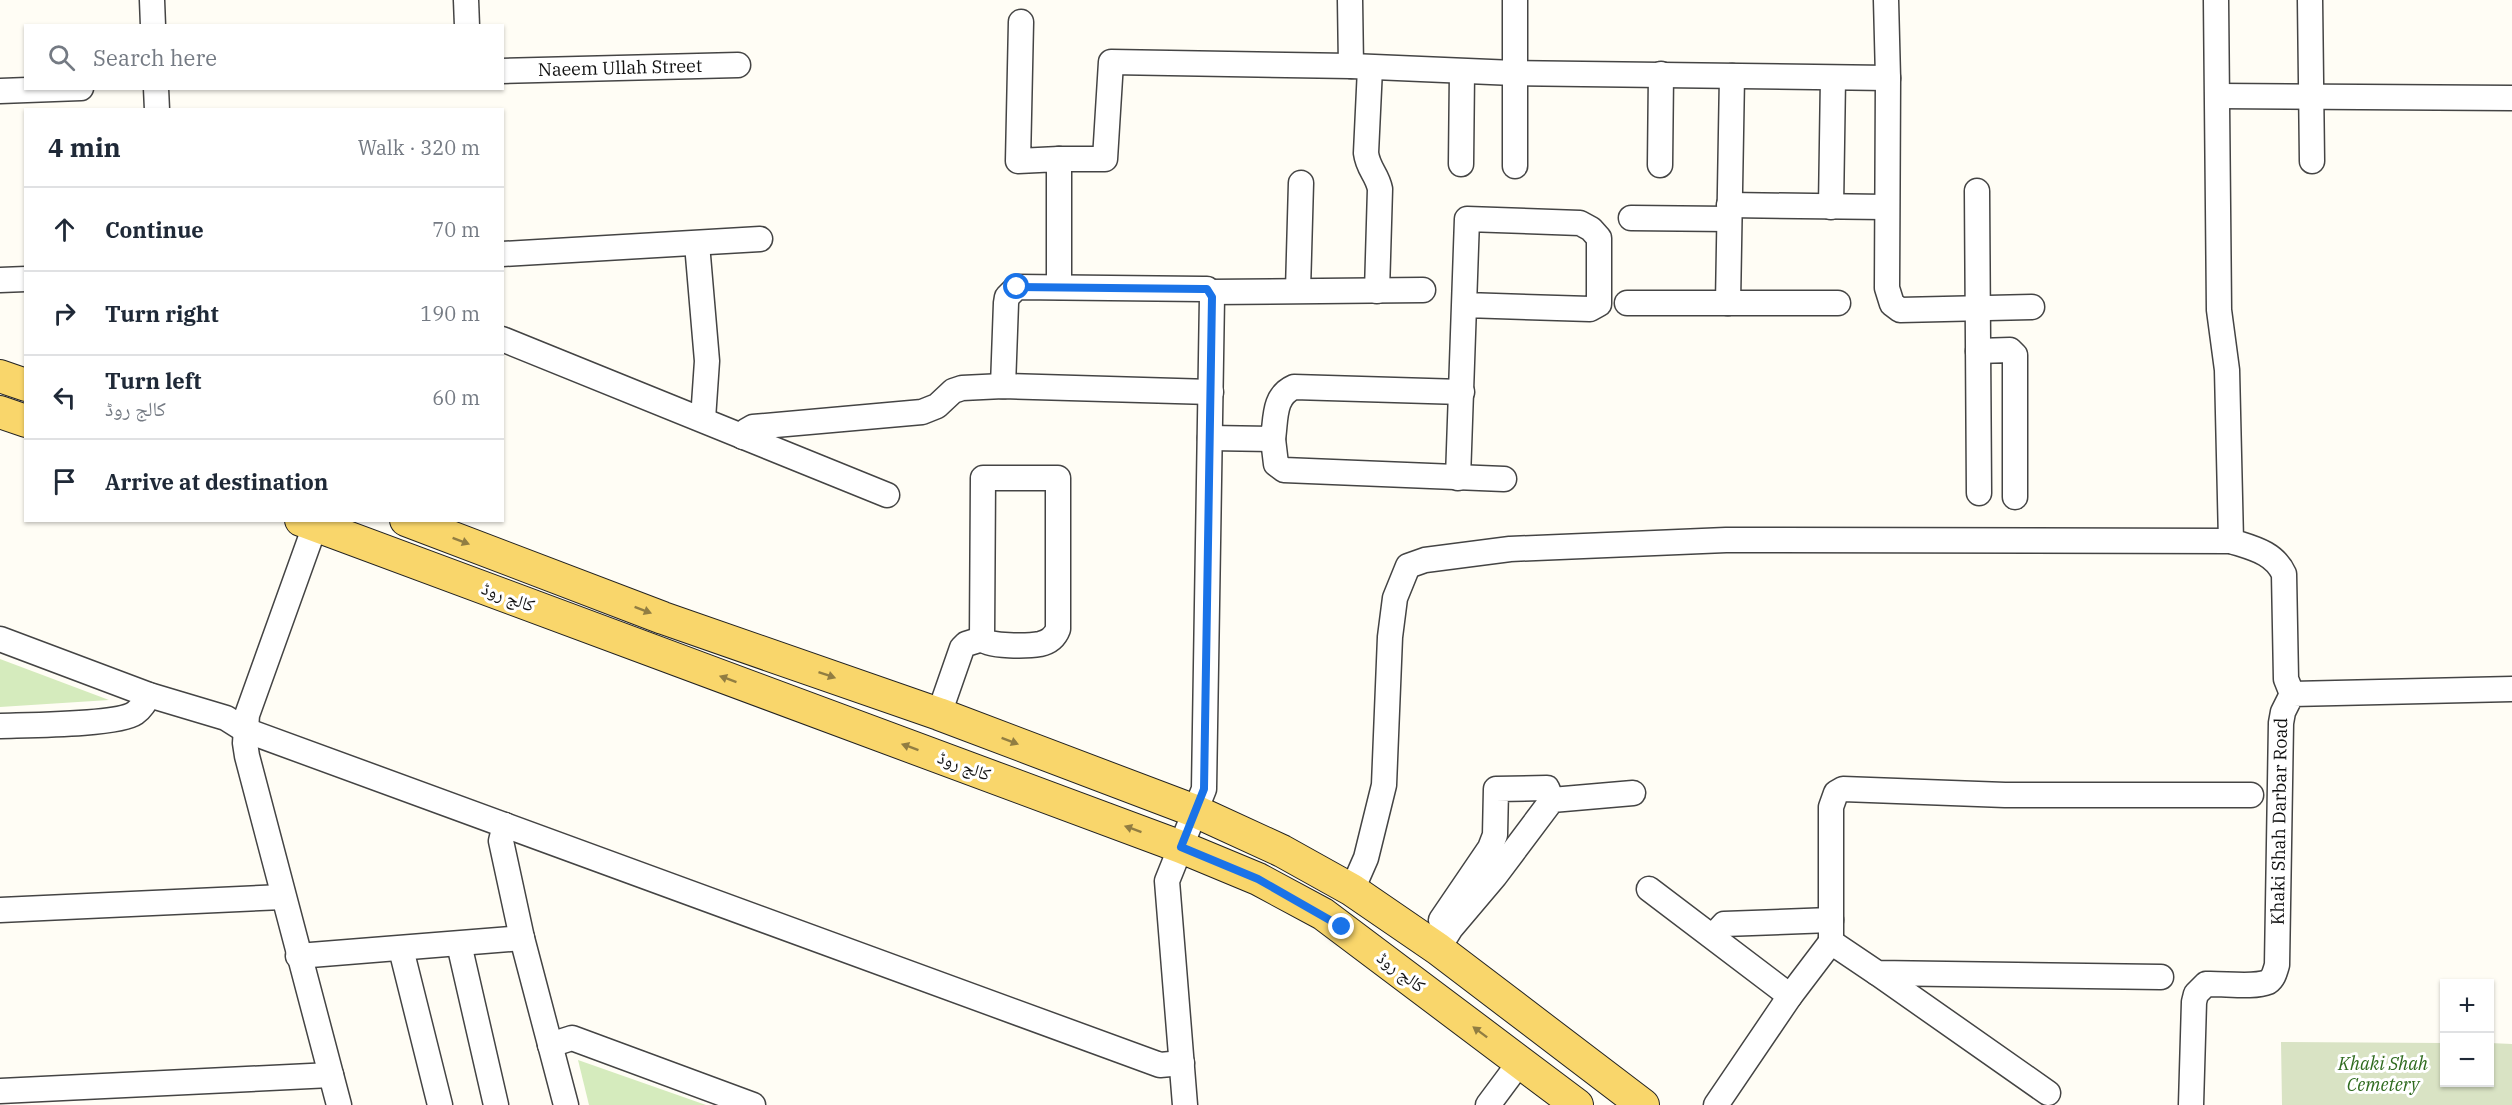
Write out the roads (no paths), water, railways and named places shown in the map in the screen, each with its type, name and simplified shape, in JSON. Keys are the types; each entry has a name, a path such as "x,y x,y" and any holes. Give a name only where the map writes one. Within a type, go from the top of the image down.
{"main road":[{"path":"0,376 24,384"},
{"path":"0,412 24,420"},
{"name":"کالج روڈ","path":"311,522 1181,847 1258,879 1323,914 1577,1105"},
{"name":"کالج روڈ","path":"411,522 663,618 939,714 1195,810 1282,851 1352,890 1432,945 1643,1105"},
{"path":"1548,1083 1571,1052"}],"street":[{"path":"152,0 153,24"},
{"path":"466,0 467,24"},
{"path":"1350,0 1360,67 1367,166 1378,180 1380,189 1377,291"},
{"path":"1515,0 1515,166"},
{"path":"1886,0 1887,288 1892,304 1900,310 2032,307"},
{"path":"2216,0 2219,310 2227,370 2231,541"},
{"path":"2310,0 2312,161"},
{"path":"1021,22 1018,161 1105,159 1111,62 1360,67 1462,72 1888,78"},
{"name":"Naeem Ullah Street","path":"504,71 738,64"},
{"path":"1461,164 1462,72"},
{"path":"1660,165 1661,74"},
{"path":"1728,303 1732,76"},
{"path":"1831,207 1833,78"},
{"path":"0,91 27,90"},
{"path":"156,90 157,108"},
{"path":"2218,96 2512,98"},
{"path":"1059,159 1059,287"},
{"path":"1298,290 1301,183"},
{"path":"1977,191 1978,493"},
{"path":"1631,218 1831,207 1886,207"},
{"path":"1458,478 1467,219 1580,223 1591,229 1599,238 1599,304 1590,309 1465,304"},
{"path":"504,254 760,239"},
{"path":"697,244 707,361 703,419"},
{"path":"0,280 24,279"},
{"path":"1003,386 1007,297 1017,287 1203,289 1209,292 1422,290"},
{"path":"1185,1105 1167,881 1204,789 1209,438 1214,305 1209,292"},
{"path":"1627,303 1838,303"},
{"path":"504,340 887,495"},
{"path":"1978,351 2010,350 2015,355 2015,497"},
{"path":"743,437 746,431 753,427 922,412 937,406 953,391 962,388 1003,386 1211,392"},
{"path":"1462,392 1294,387 1284,391 1278,401 1274,439 1276,464 1284,470 1504,480"},
{"path":"1209,438 1274,439"},
{"path":"983,478 1058,478 1058,629 1055,636 1038,644 989,644 982,639 983,478"},
{"path":"311,522 247,715 245,730 247,756 339,1105"},
{"path":"1352,890 1366,858 1384,784 1392,617 1395,598 1408,566 1425,560 1510,549 1726,540 2231,541 2264,552 2279,562 2284,574 2286,679 2292,694"},
{"path":"0,639 149,695 226,718 245,730 1160,1065 1182,1063"},
{"path":"939,714 962,648 966,644 982,639"},
{"name":"Khaki Shah Darbar Road","path":"2192,1105 2193,1010 2196,994 2206,984 2257,984 2268,981 2274,976 2277,965 2281,723 2283,712 2292,694 2512,689"},
{"path":"0,726 126,717 135,713 149,695"},
{"path":"1432,945 1490,848 1495,835 1496,789 1547,788 1552,800"},
{"path":"1716,1105 1831,931 1831,807 1836,793 1842,789 2005,795 2251,795"},
{"path":"1432,945 1452,928 1496,876 1552,800 1634,793"},
{"path":"505,825 501,841 522,938 566,1105"},
{"path":"1649,889 1790,996"},
{"path":"0,910 283,897"},
{"path":"1713,936 1724,924 1831,931 1877,973 2048,1094"},
{"path":"298,956 522,938"},
{"path":"459,944 496,1105"},
{"path":"401,949 440,1105"},
{"path":"1877,973 2161,977"},
{"path":"550,1045 572,1038 753,1105"},
{"path":"1488,1105 1520,1062"},
{"path":"0,1091 331,1075"}],"park label":[{"name":"Khaki Shah Cemetery","path":"2383,1074"}]}
